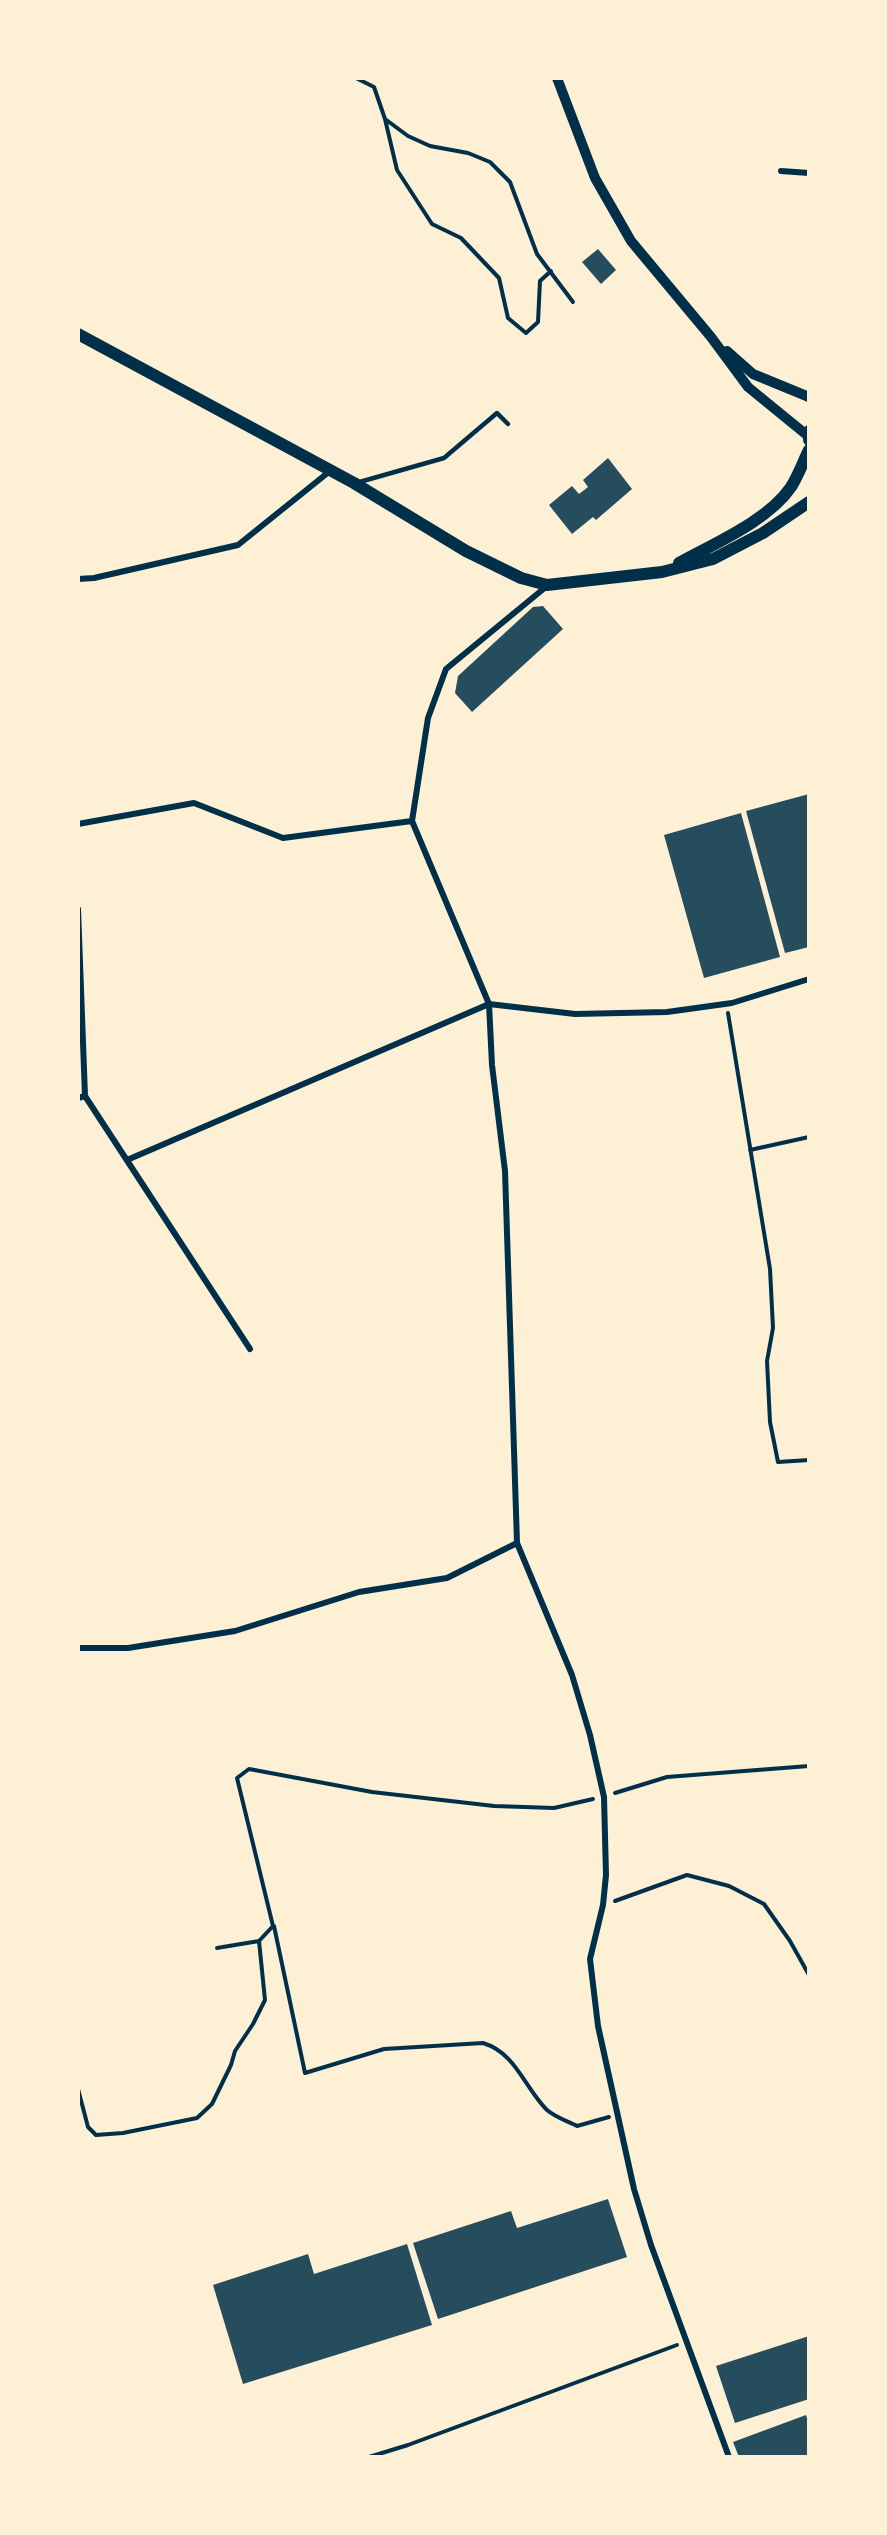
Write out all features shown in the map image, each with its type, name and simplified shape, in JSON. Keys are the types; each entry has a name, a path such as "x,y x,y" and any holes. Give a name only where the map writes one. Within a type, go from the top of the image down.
{"main road":[{"path":"78,334 354,483 466,551 521,578 547,585 662,572 712,558 763,533 809,502"},
{"path":"662,572 736,532 768,509 790,488 809,450"}],"street":[{"path":"557,78 596,178 631,241 711,337 748,387 809,436"},
{"path":"781,171 809,173"},
{"path":"711,337 753,374 809,397"},
{"path":"78,579 94,578 238,545 331,471"},
{"path":"547,585 446,669 428,718 412,821 489,1004 492,1065 505,1171 517,1543 572,1675 590,1735 604,1797 606,1875 603,1905 590,1959 598,2026 637,2201 729,2457"},
{"path":"78,824 194,803 283,838 412,821"},
{"path":"78,909 82,1097 127,1160 250,1349"},
{"path":"127,1160 489,1004 575,1014 667,1012 727,1004 809,979"},
{"path":"78,1648 128,1648 236,1631 359,1592 447,1578 517,1543"}],"lane":[{"path":"354,483 444,458 497,413 508,424"}],"path":[{"path":"356,78 374,87 385,119 397,170 432,224 461,238 499,278 508,318 526,333 538,322 540,280 551,271"},
{"path":"385,119 408,136 423,143 468,153 490,162 510,182 537,254 573,302"},
{"path":"727,1004 770,1269 773,1328 767,1361 770,1422 778,1462 809,1460"},
{"path":"750,1149 809,1137"},
{"path":"618,2115 577,2126 550,2113 534,2095 509,2058 497,2047 483,2043 384,2049 305,2073 273,1926 237,1778 249,1769 372,1791 494,1806 554,1808 604,1797 668,1777 809,1766"},
{"path":"603,1905 687,1875 729,1886 764,1904 790,1941 809,1976"},
{"path":"217,1948 260,1941 273,1926"},
{"path":"78,2089 88,2127 96,2135 123,2133 197,2118 212,2104 231,2066 235,2051 253,2024 265,2000 260,1941"},
{"path":"369,2457 408,2445 687,2341"}],"building":[{"path":"598,249 616,270 601,284 582,262"},
{"path":"608,458 632,489 596,520 593,517 572,534 549,505 572,486 579,494 588,487 583,480"},
{"path":"543,606 563,629 472,712 455,693 458,676 533,607"},
{"path":"809,794 809,947 785,953 746,811"},
{"path":"741,813 780,957 704,978 664,835"},
{"path":"608,2199 627,2257 438,2319 413,2243 511,2211 517,2228"},
{"path":"407,2244 432,2325 243,2384 213,2285 308,2254 314,2274"},
{"path":"809,2336 809,2399 735,2423 716,2366"},
{"path":"806,2415 809,2424 809,2457 739,2457 733,2442"}]}
